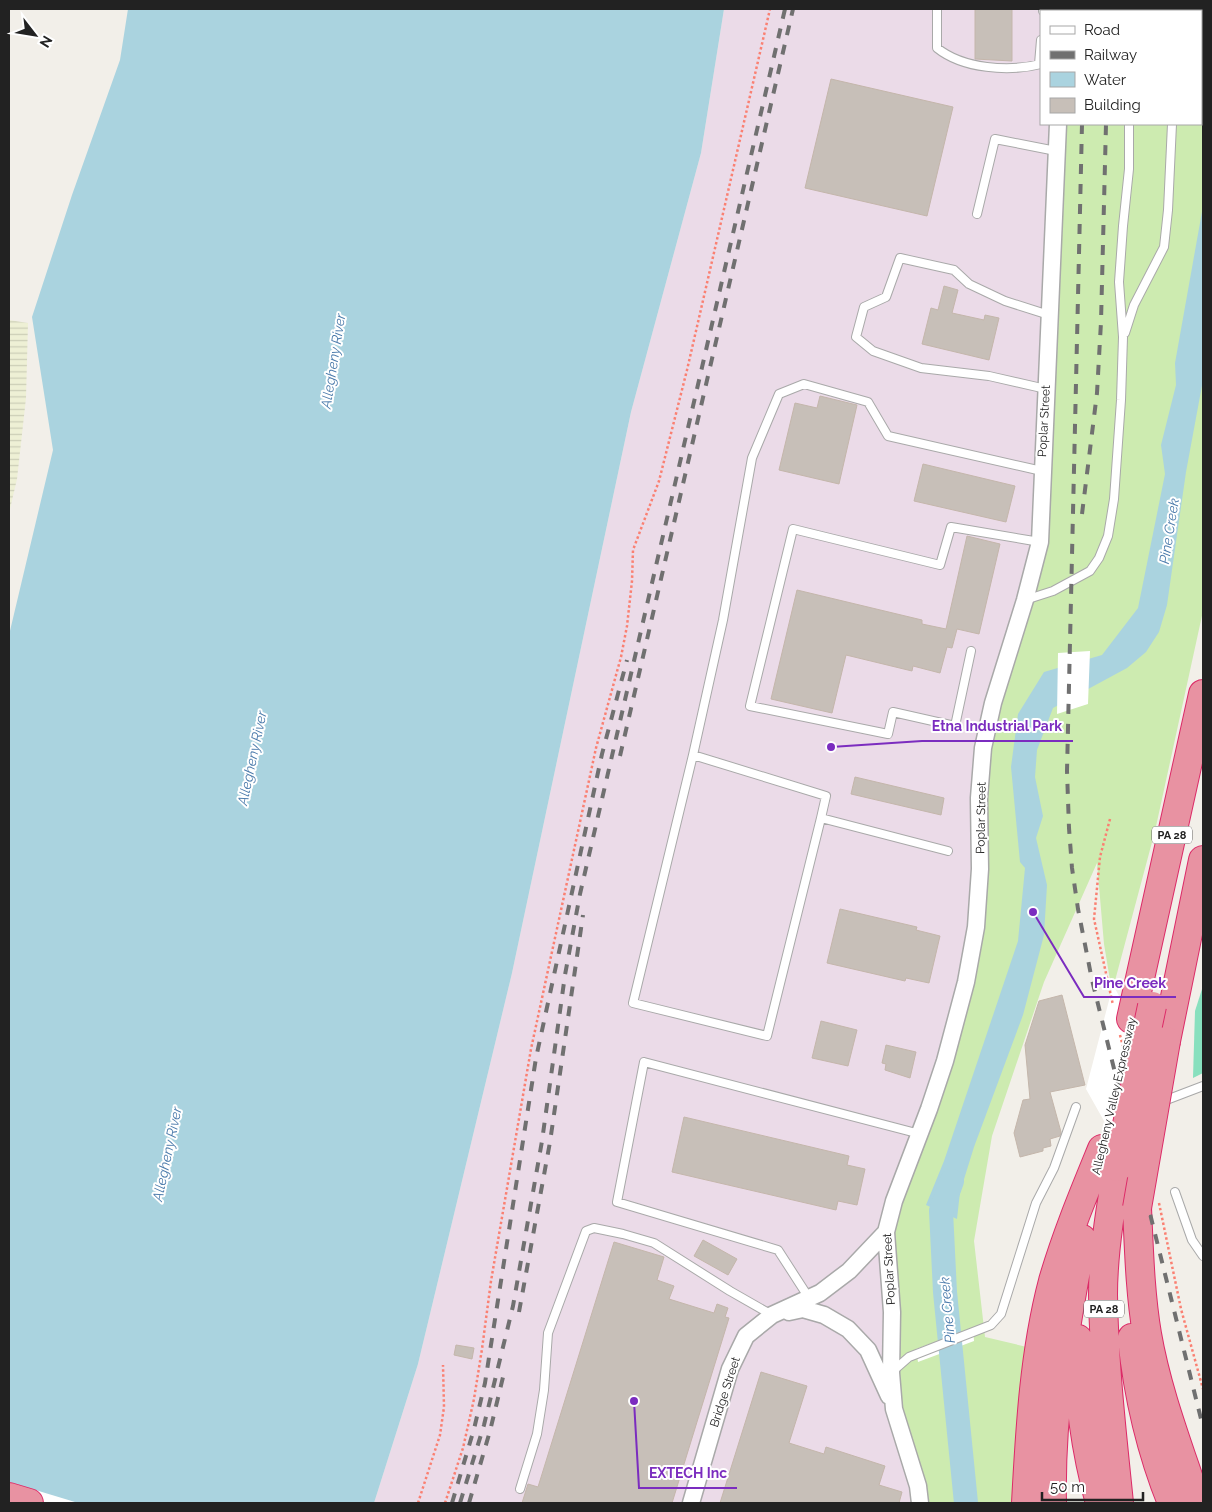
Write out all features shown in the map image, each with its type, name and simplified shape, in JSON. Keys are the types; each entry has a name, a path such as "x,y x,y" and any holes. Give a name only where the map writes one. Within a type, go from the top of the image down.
{"highway":[{"name":"Allegheny Valley Expressway","path":"1119,1503 1106,1363 1103,1294 1110,1158 1141,977 1203,694"},
{"name":"Allegheny Valley Expressway","path":"1052,1503 1056,1402 1067,1315 1077,1264 1110,1158 1152,1006 1203,778"},
{"path":"1172,1503 1146,1421 1133,1353 1128,1264 1130,1237 1137,1208 1166,1040 1203,860"},
{"path":"1026,1503 1032,1408 1046,1312 1062,1251 1110,1158"},
{"path":"1137,1208 1143,1308 1153,1361 1197,1503"},
{"path":"1077,1264 1078,1367 1083,1425 1087,1452 1100,1503"},
{"path":"9,1497 29,1503"}],"street":[{"name":"Poplar Street","path":"920,1503 918,1486 894,1409 891,1373 892,1312 886,1232 894,1201 945,1061 967,972 976,927 980,869 979,798 983,748 993,703 1025,600 1040,542 1058,125"},
{"name":"Bridge Street","path":"691,1503 730,1369 746,1336 772,1314 820,1294 849,1271 886,1232"},
{"path":"772,1314 803,1309 824,1315 848,1329 868,1350 894,1409"}],"lane":[{"path":"938,9 937,48 945,54 976,66 1013,68 1040,64"},
{"path":"1025,600 1053,591 1090,571 1099,558 1108,536 1114,499 1123,337 1119,282 1129,169 1129,125"},
{"path":"1123,337 1134,306 1164,247 1168,210 1172,125"},
{"path":"977,214 994,139 1056,151"},
{"path":"1046,390 989,376 921,368 873,351 856,337 864,307 886,297 900,258 954,270 969,284 1005,301 1049,315"},
{"path":"693,755 826,796 767,1036 633,1002 693,755 723,620 752,458 779,394 804,384 868,402 888,436 1042,471"},
{"path":"971,651 955,726 893,712 888,734 750,706 793,529 940,565 950,528 1040,542"},
{"path":"821,818 948,851"},
{"path":"809,1298 778,1250 617,1202 644,1062 920,1134"},
{"path":"1146,1109 1203,1086"},
{"path":"891,1373 909,1357 991,1324 1001,1314 1036,1203 1054,1168 1076,1107"},
{"path":"1175,1192 1192,1240 1203,1256"},
{"path":"520,1489 537,1434 544,1390 548,1333 586,1231 594,1228 654,1243 730,1291 772,1314"}],"path":[{"path":"445,1503 463,1448 474,1399 491,1281 532,1049 596,748 622,650 632,581 633,550 661,472 687,370 770,9"},
{"path":"1106,979 1094,919 1100,857 1110,819"},
{"path":"418,1503 440,1435 444,1407 443,1364"}],"shaded area":[{"path":"724,9 1073,9 1040,10 1040,125 1068,125 1053,456 936,1503 374,1503 418,1364 512,973 631,412 701,153"}],"green space":[{"path":"1203,9 1203,611 1155,831 1112,992 1104,944 1097,863 1044,982 992,1136 974,1241 985,1337 1027,1347 1017,1503 920,1503 894,1409 894,1201 966,982 983,748 1040,542 1058,125 1202,125 1202,10 1073,10"},
{"path":"9,320 28,323 26,398 17,479 9,513"},
{"path":"1203,986 1203,1073 1193,1078 1195,1011"}],"water":[{"name":"Allegheny River","path":"128,9 724,9 701,153 631,412 512,973 418,1364 374,1503 9,1503 9,635 53,450 32,317 72,195 120,60"},
{"path":"1203,206 1203,380 1186,472 1167,605 1159,632 1146,652 1127,668 1053,708 1037,750 1035,777 1043,816 1036,838 1047,885 1044,935 1023,1015 974,1147 960,1192 957,1219 926,1205 944,1161 1018,941 1025,868 1020,862 1011,767 1018,714 1044,672 1102,655 1138,608 1165,474 1161,445 1176,385 1175,363"}],"pier":[{"path":"1090,651 1088,704 1057,714 1058,653"},
{"path":"1113,985 1139,1032 1117,1144 1086,1089"},
{"path":"973,1328 974,1341 918,1362 916,1349"},
{"path":"9,1482 75,1502 79,1503 9,1503"}],"building":[{"path":"975,9 1012,9 1012,61 975,59"},
{"path":"831,79 953,107 927,216 805,188"},
{"path":"944,286 958,290 952,313 984,320 985,315 999,318 989,360 922,344 931,308 938,310"},
{"path":"820,396 857,405 839,484 779,470 795,403 817,408"},
{"path":"923,464 1015,486 1006,522 914,501"},
{"path":"967,536 1000,544 979,634 957,629 952,648 947,647 940,673 913,666 912,671 846,655 832,713 771,699 797,590 922,620 922,624 946,629"},
{"path":"855,777 944,798 941,815 851,794"},
{"path":"840,909 917,927 916,930 940,936 929,983 906,978 905,981 827,963"},
{"path":"1062,995 1085,1085 1050,1092 1061,1132 1060,1136 1050,1139 1051,1146 1043,1148 1043,1151 1020,1157 1014,1133 1023,1100 1030,1099 1025,1045 1039,1001"},
{"path":"821,1021 857,1030 848,1066 812,1058"},
{"path":"886,1045 916,1052 910,1078 885,1070 886,1064 882,1063"},
{"path":"684,1117 849,1156 847,1165 865,1169 857,1205 838,1201 836,1210 672,1172"},
{"path":"703,1240 737,1259 728,1275 694,1256"},
{"path":"614,1242 664,1257 657,1280 674,1286 669,1299 714,1313 717,1304 728,1308 725,1317 729,1318 672,1503 522,1503 528,1484 538,1487"},
{"path":"456,1345 474,1348 472,1359 454,1355"},
{"path":"761,1372 807,1386 789,1443 824,1454 826,1447 885,1466 879,1485 902,1492 899,1503 720,1503"}],"waterway":[{"name":"Pine Creek","path":"952,1181 941,1211 945,1292 966,1503"}],"railway":[{"path":"460,1503 484,1425 513,1306 542,1141 565,975 580,894 785,9"},
{"path":"620,756 793,9"},
{"path":"1082,125 1067,771 1072,868 1092,980 1203,1427"},
{"path":"1082,514 1097,393 1101,322 1106,125"},
{"path":"452,1503 474,1429 485,1383 536,1058 602,754 627,660"},
{"path":"519,1312 550,1142 583,915"},
{"path":"469,1503 490,1431 504,1373"}],"place":[{"name":"Etna Industrial Park","path":"831,747"},
{"name":"Pine Creek","path":"1033,912"},
{"name":"EXTECH Inc","path":"634,1401"}]}
